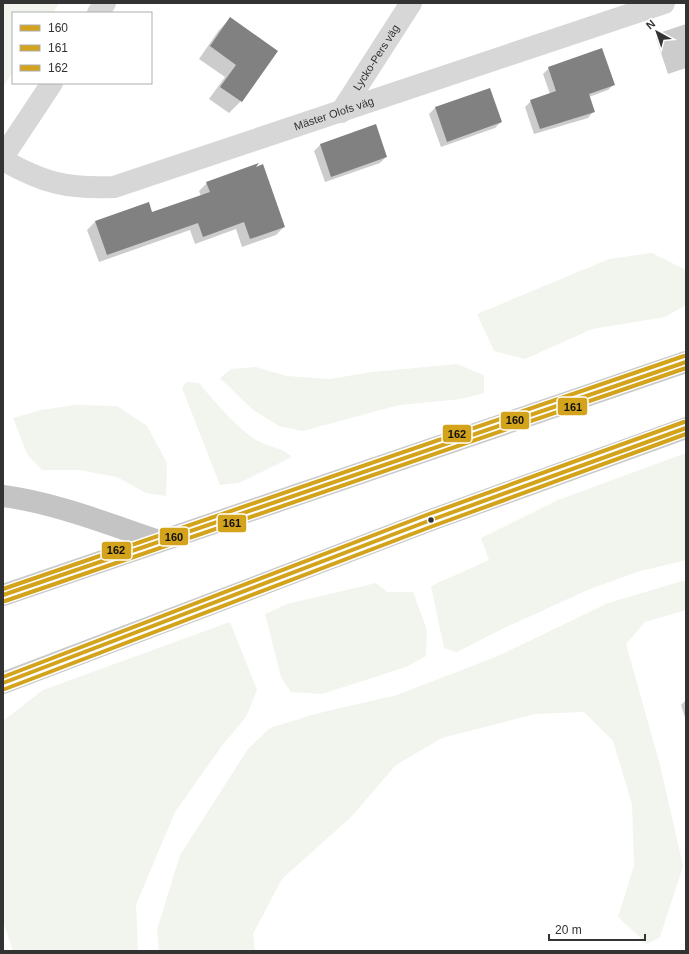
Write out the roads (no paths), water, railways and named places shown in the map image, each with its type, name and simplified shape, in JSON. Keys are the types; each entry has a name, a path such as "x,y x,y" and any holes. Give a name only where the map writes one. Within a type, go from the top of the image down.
{"highway":[{"path":"3,496 21,498 77,514 158,541"}],"main road":[{"path":"3,595 686,362"},
{"path":"3,683 431,520 686,428"}],"street":[{"path":"99,12 105,3"},
{"name":"Lycko-Pers väg","path":"341,112 411,3"},
{"name":"Mäster Olofs väg","path":"3,160 25,172 52,183 84,188 114,187 664,3"},
{"path":"3,157 51,84"}]}
